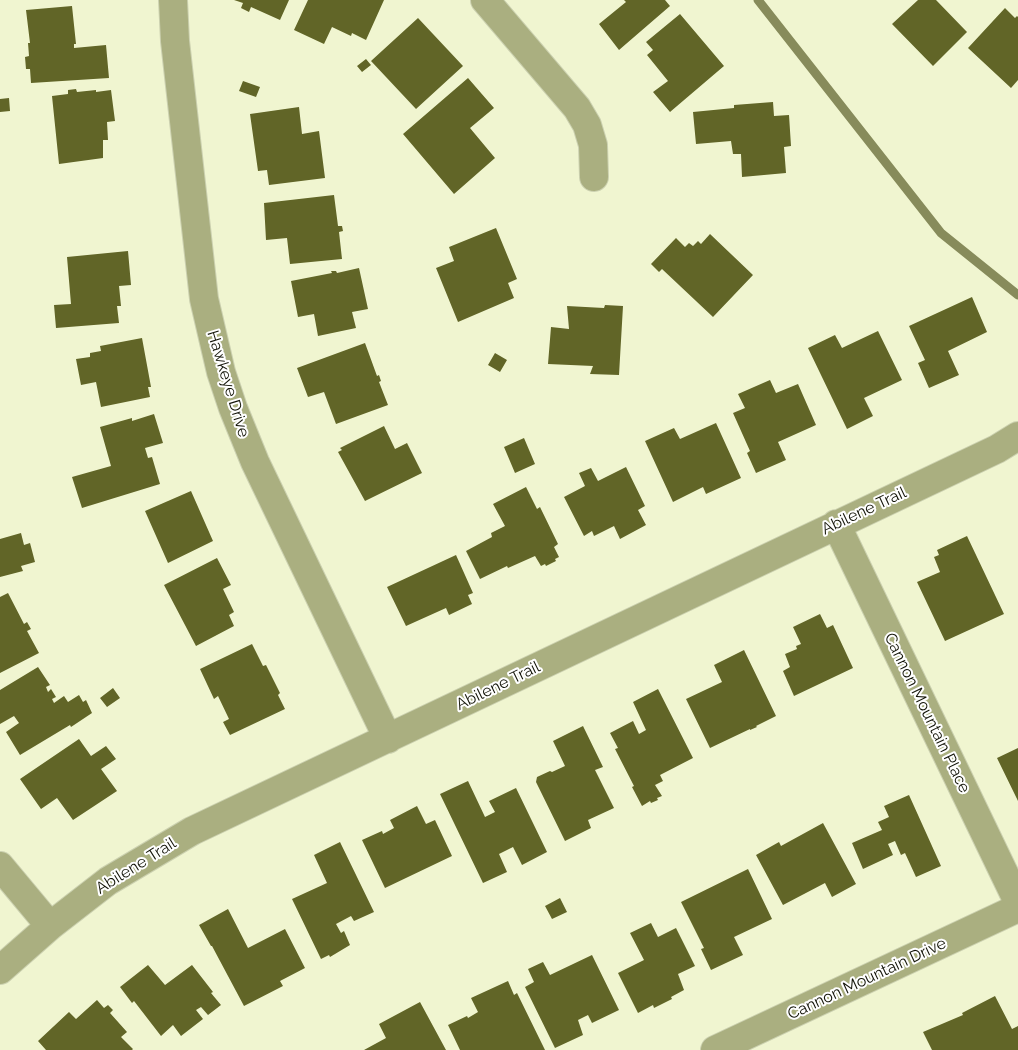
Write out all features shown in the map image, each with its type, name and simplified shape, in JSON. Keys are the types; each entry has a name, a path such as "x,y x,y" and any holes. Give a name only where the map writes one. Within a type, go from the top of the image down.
{"street":[{"name":"Hawkeye Drive","path":"173,0 178,71 204,299 221,372 255,462 388,739"},
{"path":"485,0 577,108 587,125 593,146 594,177"},
{"name":"Abilene Trail","path":"0,970 50,926 108,881 192,831 997,449 1018,436"},
{"name":"Cannon Mountain Place","path":"836,524 1018,902"},
{"path":"0,866 23,896 50,926"},
{"name":"Cannon Mountain Drive","path":"715,1050 1018,908"}],"building":[{"path":"234,0 289,0 280,20 251,7 249,12 241,8 243,3"},
{"path":"308,0 384,0 366,40 352,33 351,36 332,27 324,44 294,30"},
{"path":"624,0 665,0 670,6 619,50 599,24 626,2"},
{"path":"918,0 936,0 967,32 933,66 892,24"},
{"path":"72,6 76,44 74,44 74,48 106,45 109,78 31,83 30,69 26,69 25,57 29,56 28,43 30,43 26,10"},
{"path":"1005,8 1015,18 1018,17 1018,80 1011,88 968,48"},
{"path":"680,14 724,66 670,112 653,92 668,81 647,55 653,50 646,42"},
{"path":"418,18 463,66 416,109 371,61"},
{"path":"366,59 371,65 362,72 357,66"},
{"path":"468,78 494,108 470,128 495,158 454,194 403,134"},
{"path":"243,81 260,87 256,97 239,91"},
{"path":"76,89 77,92 111,90 115,121 107,122 108,140 103,140 103,158 59,164 52,96 68,94 68,90"},
{"path":"9,98 10,111 0,112 0,99"},
{"path":"773,102 774,116 789,115 791,146 784,147 786,173 742,177 741,154 733,154 731,141 696,144 693,112 734,108 734,105"},
{"path":"299,107 302,134 319,131 325,178 269,185 267,170 258,171 250,114"},
{"path":"334,195 338,226 342,226 343,231 339,232 342,259 290,264 287,238 266,240 264,203"},
{"path":"496,228 517,279 508,283 514,298 458,322 436,268 454,261 449,247"},
{"path":"710,234 753,275 713,317 662,269 659,272 651,264 676,238 685,247 689,243 693,246 698,241 701,244"},
{"path":"128,251 131,285 119,286 121,306 117,306 119,323 56,328 54,305 71,304 67,257"},
{"path":"359,268 368,309 352,312 356,328 318,336 314,314 298,317 291,281 332,273 331,271 336,271 337,273"},
{"path":"972,297 987,332 948,351 959,375 929,388 918,363 925,360 909,326"},
{"path":"605,305 623,306 619,375 590,374 593,366 548,364 551,327 569,329 567,306 604,308"},
{"path":"878,331 902,380 864,398 873,416 847,429 808,348 835,335 842,348"},
{"path":"142,338 151,387 148,387 150,397 101,407 96,382 81,385 76,359 90,357 90,353 101,351 100,346"},
{"path":"365,343 377,376 379,375 381,381 379,382 388,405 336,424 324,392 308,397 297,368"},
{"path":"495,353 507,360 500,372 488,365"},
{"path":"770,380 776,393 798,384 816,425 778,442 786,460 756,473 747,453 750,451 733,413 745,408 738,394"},
{"path":"154,414 163,443 145,448 148,458 152,457 160,484 82,508 72,477 111,466 100,427 132,418 132,421"},
{"path":"716,423 741,478 706,494 703,487 673,502 645,441 674,428 680,439"},
{"path":"384,426 395,449 407,443 422,473 365,501 338,452 342,450 340,448"},
{"path":"524,438 535,464 515,473 504,447"},
{"path":"626,467 645,506 638,510 646,525 620,539 614,526 594,536 592,531 584,536 564,497 585,486 579,473 591,468 598,481"},
{"path":"526,487 537,509 540,507 558,544 554,547 559,557 555,559 556,561 546,566 545,564 541,566 535,556 508,568 507,566 480,579 466,551 492,537 491,533 505,526 493,504"},
{"path":"191,491 213,541 168,563 145,511"},
{"path":"21,533 24,545 30,543 35,562 21,566 23,571 0,577 0,539"},
{"path":"967,536 1004,614 945,641 917,582 940,572 934,557 939,555 937,550"},
{"path":"456,555 473,593 468,595 472,604 449,615 446,608 406,626 387,587"},
{"path":"217,558 231,585 223,589 234,612 229,615 234,626 196,646 164,585"},
{"path":"8,593 24,624 27,622 31,629 27,631 39,653 0,673 0,597"},
{"path":"820,614 827,628 833,625 853,668 794,696 783,671 790,667 785,654 797,649 796,646 801,644 793,627"},
{"path":"252,644 263,666 266,665 280,693 278,695 285,709 230,735 223,722 229,719 218,696 214,699 200,669"},
{"path":"744,650 776,716 757,727 710,748 686,699 722,682 714,665"},
{"path":"38,667 50,685 46,687 48,692 51,689 56,697 52,699 54,703 64,696 68,702 79,695 83,702 86,700 92,713 71,727 70,725 20,755 6,732 19,723 14,716 0,724 0,690"},
{"path":"113,688 120,698 107,707 100,698"},
{"path":"658,689 693,758 660,775 663,781 655,785 662,796 657,798 658,800 651,803 650,801 642,806 615,749 618,748 610,733 633,721 639,734 646,730 633,702"},
{"path":"583,726 603,767 595,770 614,808 588,820 591,828 565,841 536,782 537,777 565,766 553,741"},
{"path":"79,739 91,756 106,746 116,759 101,769 117,791 73,820 57,798 41,809 20,779"},
{"path":"1018,748 1018,801 997,758"},
{"path":"468,781 485,817 495,812 489,801 516,788 547,852 522,865 513,847 499,854 507,872 483,883 440,794"},
{"path":"909,795 941,866 916,877 905,853 901,855 895,841 888,844 893,855 863,869 852,843 882,830 878,822 889,817 884,806"},
{"path":"417,806 426,824 435,820 452,856 385,888 362,840 382,831 383,834 394,828 390,820"},
{"path":"823,823 856,884 832,897 825,883 783,905 756,855 779,842 781,846"},
{"path":"340,842 374,912 354,921 351,916 336,924 341,933 344,931 350,945 330,957 329,955 321,959 292,899 327,883 314,855"},
{"path":"748,869 772,919 734,937 743,955 711,970 701,949 704,948 681,902"},
{"path":"560,898 567,912 552,919 545,906"},
{"path":"228,909 248,948 285,929 305,968 280,981 283,986 244,1006 199,925"},
{"path":"651,923 658,937 676,928 695,966 678,974 684,990 671,997 672,999 654,1008 653,1005 638,1013 618,973 644,960 630,933"},
{"path":"592,955 619,1010 592,1023 588,1015 578,1020 583,1035 555,1048 525,987 534,982 528,969 543,962 550,975"},
{"path":"148,965 165,985 192,965 221,1005 208,1015 201,1007 196,1010 203,1019 181,1036 173,1025 161,1036 134,1001 132,1003 120,987"},
{"path":"508,981 514,995 517,993 545,1050 460,1050 448,1025 467,1016 468,1018 478,1012 471,998"},
{"path":"995,996 1012,1029 1018,1026 1018,1050 932,1050 923,1032 963,1015 962,1013"},
{"path":"97,1000 104,1008 108,1005 113,1010 110,1013 127,1032 121,1037 132,1050 46,1050 38,1041 69,1012 76,1019"},
{"path":"420,1002 446,1050 364,1050 386,1038 379,1024"}],"waterway":[{"path":"758,0 941,233 1018,295"}]}
